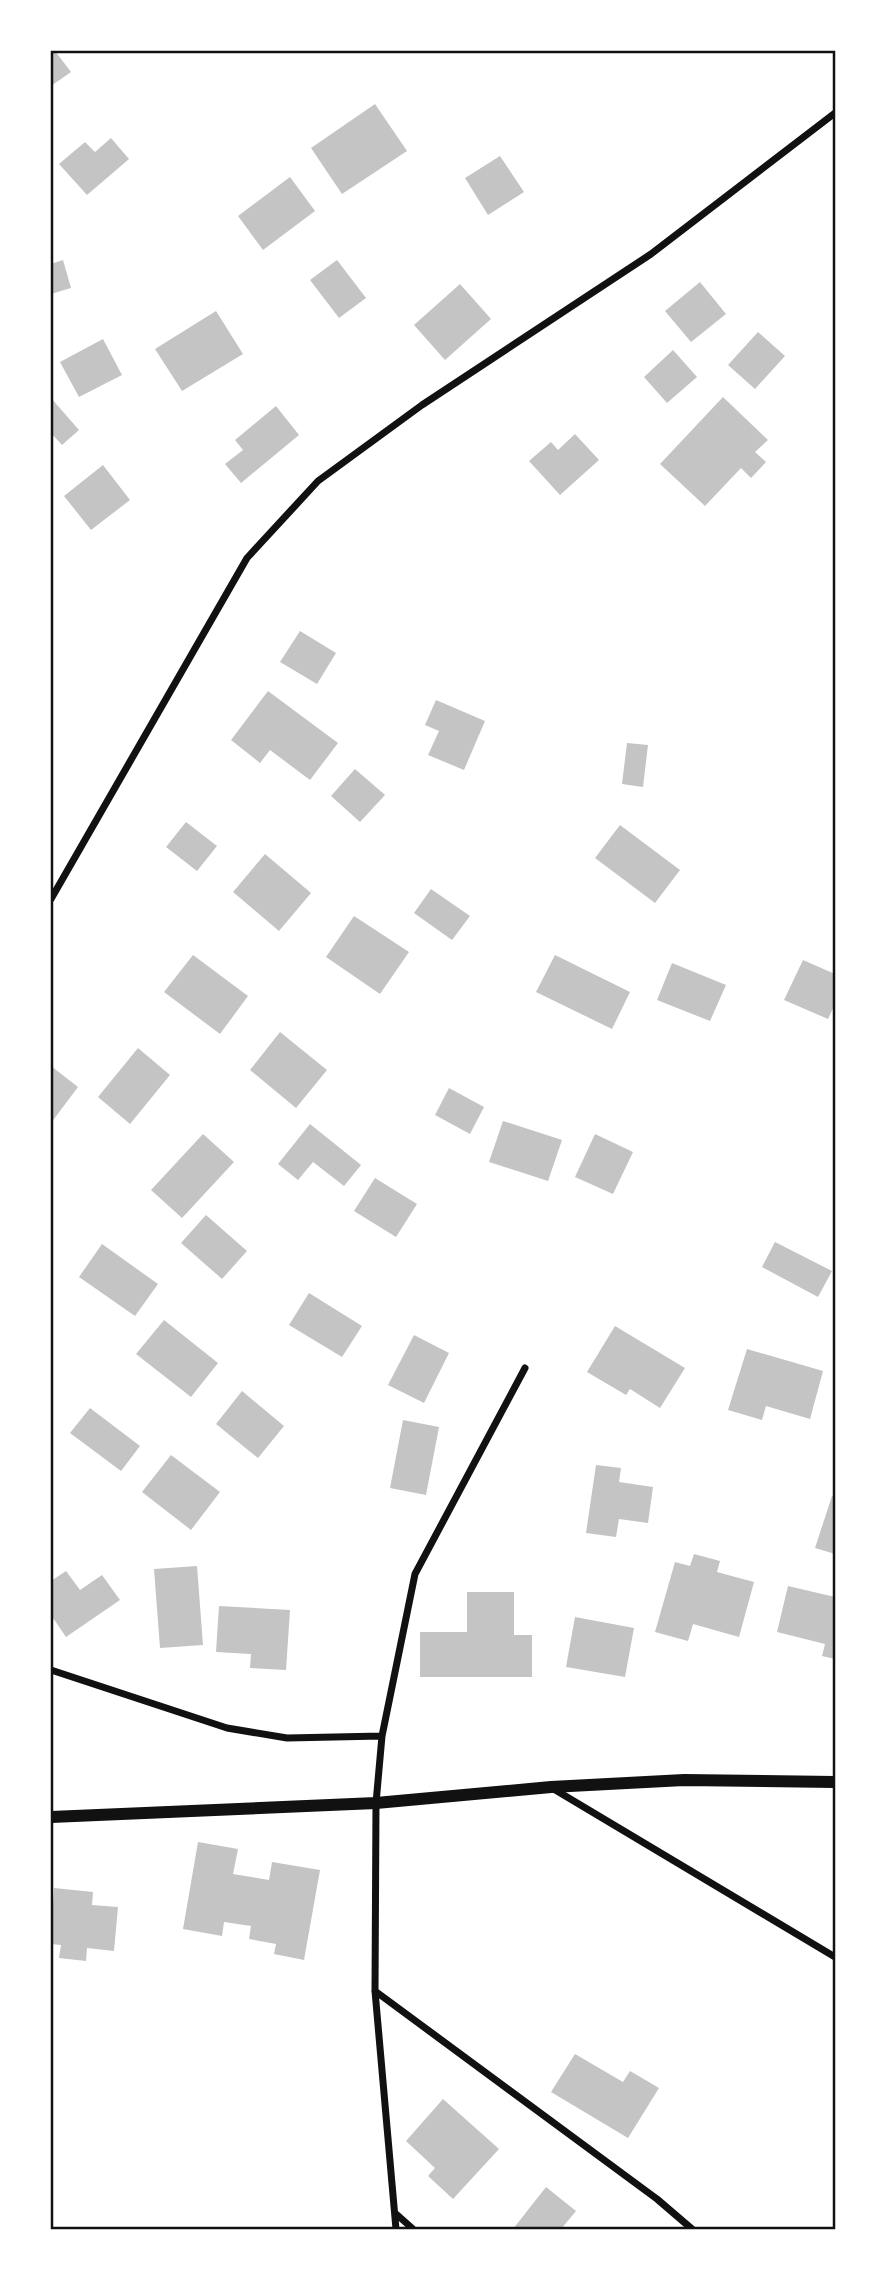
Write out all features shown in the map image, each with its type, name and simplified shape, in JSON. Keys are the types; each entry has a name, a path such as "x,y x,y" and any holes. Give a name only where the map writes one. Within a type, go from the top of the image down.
{"street":[{"path":"51,900 247,558 318,481 422,405 651,254 835,113"},
{"path":"396,2229 375,1991 376,1803 382,1736 415,1574 525,1368"},
{"path":"51,1670 227,1728 287,1738 382,1736"},
{"path":"51,1817 376,1803 551,1787 684,1780 835,1782"},
{"path":"551,1787 835,1957"},
{"path":"375,1991 657,2199 692,2229"},
{"path":"394,2213 413,2229"}],"building":[{"path":"51,51 55,51 71,72 51,86"},
{"path":"375,104 407,151 342,194 311,148"},
{"path":"111,138 129,159 87,195 59,164 85,142 95,152"},
{"path":"500,156 524,192 488,215 465,178"},
{"path":"290,177 315,211 263,250 238,216"},
{"path":"63,260 71,288 51,294 51,264"},
{"path":"337,260 366,298 339,318 310,280"},
{"path":"700,282 726,314 691,342 665,311"},
{"path":"460,284 491,319 445,360 414,325"},
{"path":"216,311 243,354 182,391 155,349"},
{"path":"758,332 785,356 755,389 728,365"},
{"path":"103,339 122,375 79,397 60,362"},
{"path":"673,350 697,377 667,403 644,377"},
{"path":"723,397 768,440 755,452 766,462 751,478 741,468 705,506 660,464"},
{"path":"51,398 79,430 62,445 51,433"},
{"path":"276,406 299,435 241,483 225,464 243,450 235,440"},
{"path":"575,434 599,460 560,495 529,461 551,442 558,450"},
{"path":"103,465 130,500 91,530 64,496"},
{"path":"300,631 336,653 317,684 280,662"},
{"path":"268,691 338,743 310,780 270,750 260,763 231,740"},
{"path":"436,700 485,721 464,770 428,755 439,731 425,725"},
{"path":"627,743 648,745 643,787 622,784"},
{"path":"355,769 385,795 360,822 331,796"},
{"path":"186,822 217,846 197,871 166,847"},
{"path":"620,825 680,870 655,903 595,858"},
{"path":"265,854 311,893 279,931 233,892"},
{"path":"431,889 470,916 452,940 414,913"},
{"path":"354,916 409,952 380,994 326,957"},
{"path":"193,955 248,996 220,1034 164,992"},
{"path":"555,955 630,992 612,1029 536,992"},
{"path":"803,960 835,974 835,1004 828,1019 784,1000"},
{"path":"672,963 726,985 710,1021 657,1000"},
{"path":"280,1032 327,1070 296,1108 250,1070"},
{"path":"138,1048 170,1075 130,1124 98,1097"},
{"path":"51,1066 78,1087 51,1123"},
{"path":"449,1088 484,1107 470,1134 435,1115"},
{"path":"503,1121 562,1140 548,1181 489,1162"},
{"path":"310,1124 361,1165 344,1186 313,1162 298,1180 278,1164"},
{"path":"203,1134 234,1162 182,1218 151,1190"},
{"path":"595,1134 633,1152 613,1194 575,1177"},
{"path":"375,1178 417,1204 396,1237 354,1211"},
{"path":"206,1215 247,1251 222,1279 181,1243"},
{"path":"775,1242 832,1271 818,1297 762,1267"},
{"path":"102,1244 158,1284 135,1316 79,1277"},
{"path":"309,1293 362,1326 342,1357 289,1325"},
{"path":"164,1320 218,1363 191,1397 136,1354"},
{"path":"615,1326 685,1368 660,1408 630,1389 626,1395 587,1372"},
{"path":"414,1335 449,1353 424,1403 388,1385"},
{"path":"747,1349 823,1371 810,1419 766,1406 762,1420 728,1410"},
{"path":"242,1391 284,1426 258,1458 216,1424"},
{"path":"90,1408 140,1446 121,1471 70,1433"},
{"path":"403,1420 439,1427 426,1495 390,1488"},
{"path":"171,1455 220,1492 191,1530 142,1492"},
{"path":"596,1465 621,1468 619,1482 653,1487 648,1523 619,1519 616,1537 586,1533"},
{"path":"832,1496 835,1497 835,1554 815,1548"},
{"path":"694,1554 720,1561 717,1572 754,1582 739,1637 693,1624 688,1641 655,1632 675,1562 690,1566"},
{"path":"197,1566 203,1645 160,1648 154,1569"},
{"path":"66,1571 80,1590 102,1575 120,1600 66,1637 51,1615 51,1581"},
{"path":"788,1586 835,1597 835,1659 822,1656 825,1644 777,1632"},
{"path":"467,1592 514,1592 514,1635 532,1635 532,1677 420,1677 420,1632 467,1632"},
{"path":"219,1606 290,1610 286,1670 250,1668 251,1654 216,1652"},
{"path":"575,1617 634,1628 625,1677 566,1667"},
{"path":"198,1842 238,1849 233,1874 269,1880 272,1862 320,1870 304,1960 274,1954 276,1944 249,1939 251,1926 224,1922 222,1936 183,1929"},
{"path":"54,1888 93,1892 92,1905 118,1907 114,1951 87,1948 86,1961 59,1958 61,1945 51,1944"},
{"path":"575,2054 623,2082 630,2071 659,2088 628,2138 551,2092"},
{"path":"443,2099 499,2149 453,2199 428,2176 435,2168 406,2141"},
{"path":"546,2187 576,2211 561,2229 513,2229"}]}
